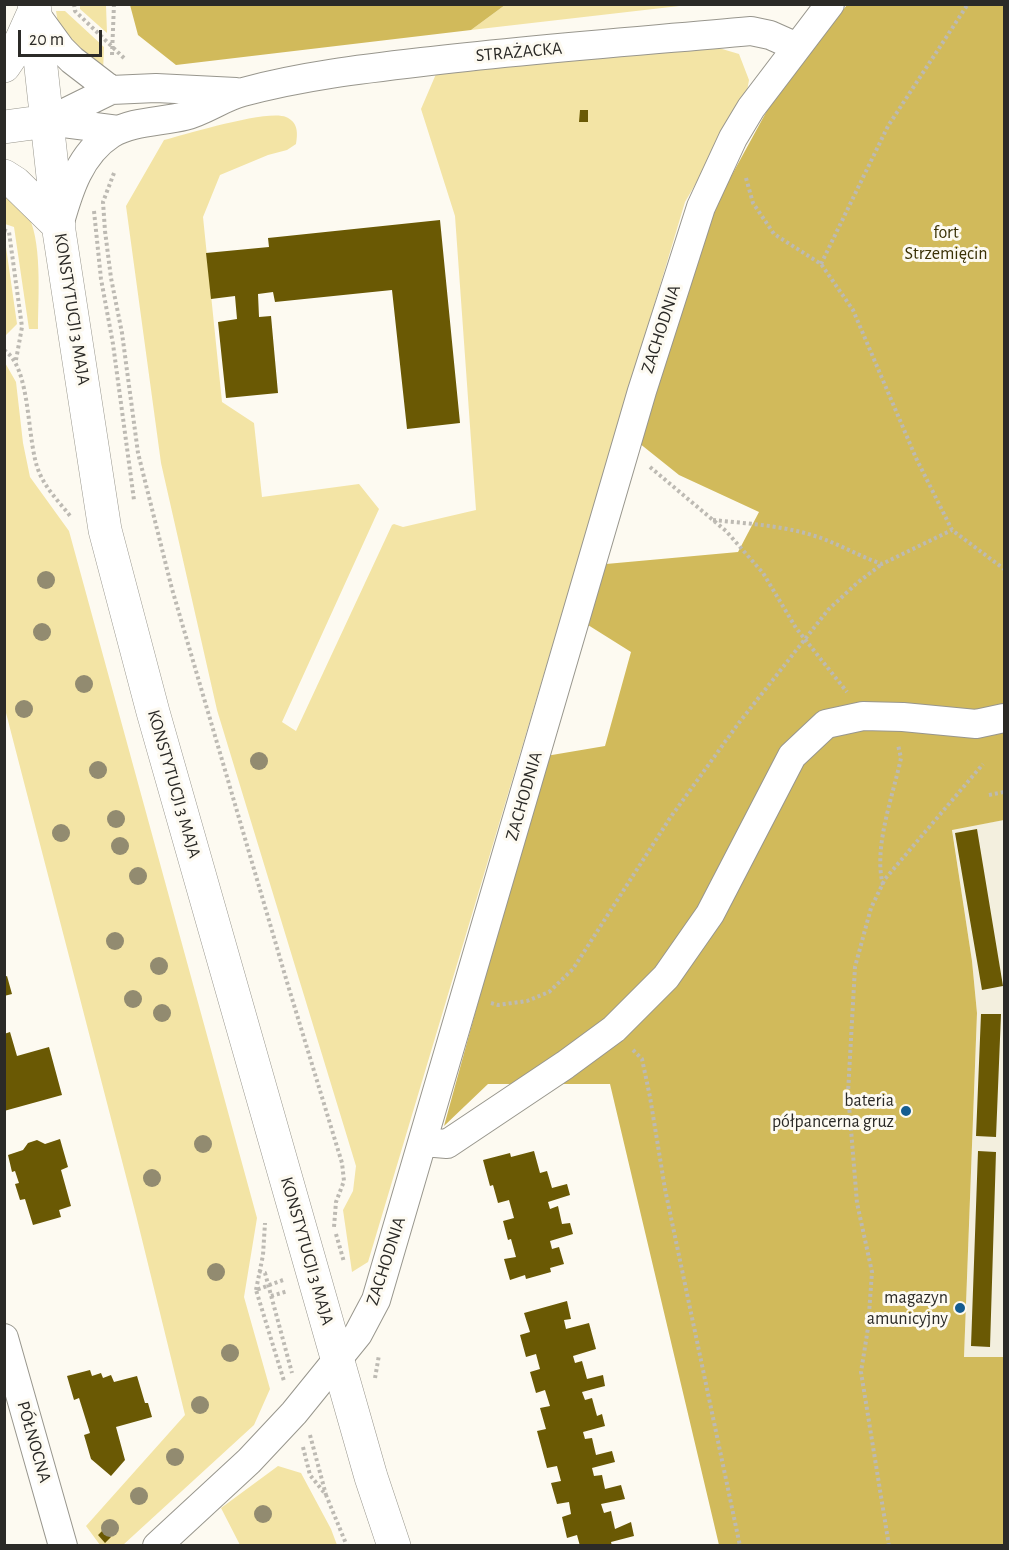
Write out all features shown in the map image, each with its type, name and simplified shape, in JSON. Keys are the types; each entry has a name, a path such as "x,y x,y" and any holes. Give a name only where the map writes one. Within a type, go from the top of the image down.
{"street":[{"name":"ZACHODNIA","path":"157,1545 249,1461 294,1413 358,1334 376,1300 626,442 701,207 733,138 751,108 830,4"},
{"path":"4,66 21,41 34,8"},
{"path":"34,8 67,55 111,90"},
{"name":"KONSTYTUCJI 3 MAJA","path":"34,8 59,226 105,530 153,712 337,1359 371,1477 394,1545"},
{"name":"STRAŻACKA","path":"59,226 70,188 80,167 94,148 108,135 118,130 187,116 241,92 342,72 464,57 751,31 770,34 797,47"},
{"name":"STRAŻACKA","path":"48,121 111,90 156,88 241,92"},
{"name":"STRAŻACKA","path":"48,121 118,130"},
{"path":"4,127 48,121"},
{"path":"4,176 15,183 59,226"},
{"path":"423,1142 447,1144 564,1065 614,1029 666,977 710,914 792,756 826,724 863,716 976,724 1005,718"},
{"name":"PÓŁNOCNA","path":"4,1338 63,1545"}],"path":[{"path":"74,4 75,11 132,66"},
{"path":"111,90 114,4"},
{"path":"821,264 888,126 968,4"},
{"path":"118,130 122,153 103,202 111,278 122,333 138,453 172,589 342,1163 345,1181 336,1202 333,1223 343,1256 343,1268"},
{"path":"733,138 753,203 774,234 821,264 853,310 916,458 952,530 1005,569"},
{"path":"94,203 101,279 113,344 135,508"},
{"path":"4,230 9,232 22,327 15,362"},
{"path":"626,442 660,477 726,531 763,573 796,628 846,691 880,716 897,738 901,758 880,847 880,873 883,885"},
{"path":"712,520 770,526 810,535 830,541 861,557 882,564"},
{"path":"465,996 498,1005 527,1001 549,992 573,969 670,818 738,724 829,609 882,564 952,530"},
{"path":"888,1545 861,1372 868,1328 872,1272 857,1203 848,1093 855,967 871,908 885,879 983,764"},
{"path":"989,795 1005,792"},
{"path":"614,1029 642,1059 651,1097 666,1189 740,1545"},
{"path":"258,1271 265,1273 292,1373"},
{"path":"286,1387 256,1290 288,1278"},
{"path":"303,1447 310,1474 326,1495"},
{"path":"314,1449 326,1495 347,1545"}],"shaded area":[{"path":"80,5 106,5 107,33 80,9"},
{"path":"505,5 688,5 471,30"},
{"path":"56,11 65,11 104,47 103,73 60,35"},
{"path":"712,46 739,54 749,80 746,97 685,202 368,1262 352,1272 343,1210 353,1191 356,1166 217,710 161,463 126,206 164,140 263,116 286,117 295,125 296,144 287,150 268,155 220,175 203,217 222,402 254,423 262,497 359,484 379,509 282,722 296,731 392,525 403,527 476,510 455,216 421,109 436,74"},
{"path":"5,187 26,212 35,237 38,269 38,329 29,329 14,227 5,224"},
{"path":"5,240 17,324 5,336"},
{"path":"4,361 16,382 23,443 30,477 69,531 257,1218 244,1297 270,1389 254,1425 123,1545 100,1545 86,1526 185,1415 136,1215 5,709"},
{"path":"1004,820 1004,1357 964,1357 977,1013 972,961 952,829"},
{"path":"278,1466 301,1473 337,1545 240,1545 221,1508"}],"green space":[{"path":"130,4 505,5 471,30 176,65 138,35"},
{"name":"fort Strzemięcin","path":"847,5 1004,5 1004,820 952,830 972,961 977,1013 964,1357 1004,1357 1004,1545 719,1545 610,1084 488,1084 444,1126 546,756 605,746 631,652 588,625 606,564 738,552 759,512 679,475 639,443 710,215 781,85"}],"building":[{"path":"580,110 588,110 588,122 579,122"},
{"path":"440,220 460,423 407,429 392,290 275,302 273,292 258,294 259,317 271,316 278,393 226,398 218,322 237,319 235,296 211,299 206,253 269,247 268,238"},
{"path":"977,829 1003,986 982,990 955,833"},
{"path":"7,976 12,994 4,996 4,977"},
{"path":"981,1014 1001,1014 996,1137 976,1136"},
{"path":"10,1032 17,1056 49,1047 62,1095 4,1111 4,1034"},
{"path":"60,1139 68,1167 61,1170 71,1206 59,1210 61,1217 33,1225 25,1199 20,1200 15,1184 19,1183 15,1171 12,1172 8,1155 23,1150 28,1143 37,1140 45,1144"},
{"path":"534,1151 540,1173 547,1171 552,1188 567,1184 570,1195 548,1202 550,1209 558,1206 562,1224 570,1223 573,1234 550,1241 552,1249 559,1247 564,1264 550,1268 551,1272 526,1279 525,1275 510,1280 504,1259 516,1257 503,1221 514,1218 509,1200 498,1203 493,1185 490,1186 483,1160 510,1153 511,1157"},
{"path":"978,1151 996,1152 990,1347 971,1346"},
{"path":"567,1301 571,1319 564,1320 566,1329 589,1323 596,1349 573,1356 575,1363 582,1361 587,1379 603,1375 605,1386 582,1392 585,1400 592,1398 597,1416 602,1414 605,1426 583,1432 585,1439 592,1438 596,1455 612,1451 615,1462 592,1468 594,1476 602,1475 605,1489 621,1485 625,1499 601,1504 604,1513 611,1511 615,1529 631,1522 634,1536 611,1542 612,1546 580,1546 577,1535 567,1538 562,1517 571,1514 569,1502 557,1504 551,1483 561,1481 557,1466 547,1468 537,1431 546,1429 540,1408 550,1406 545,1390 536,1393 530,1372 540,1369 536,1354 526,1357 520,1335 530,1332 524,1313"},
{"path":"90,1370 92,1376 101,1373 103,1378 111,1375 114,1382 137,1376 152,1417 116,1427 125,1460 111,1476 91,1459 84,1435 90,1433 79,1398 74,1400 67,1376"},
{"path":"104,1529 111,1537 105,1543 98,1535"}],"place":[{"name":"bateria półpancerna gruz","path":"906,1111"},
{"name":"magazyn amunicyjny","path":"960,1308"}]}
